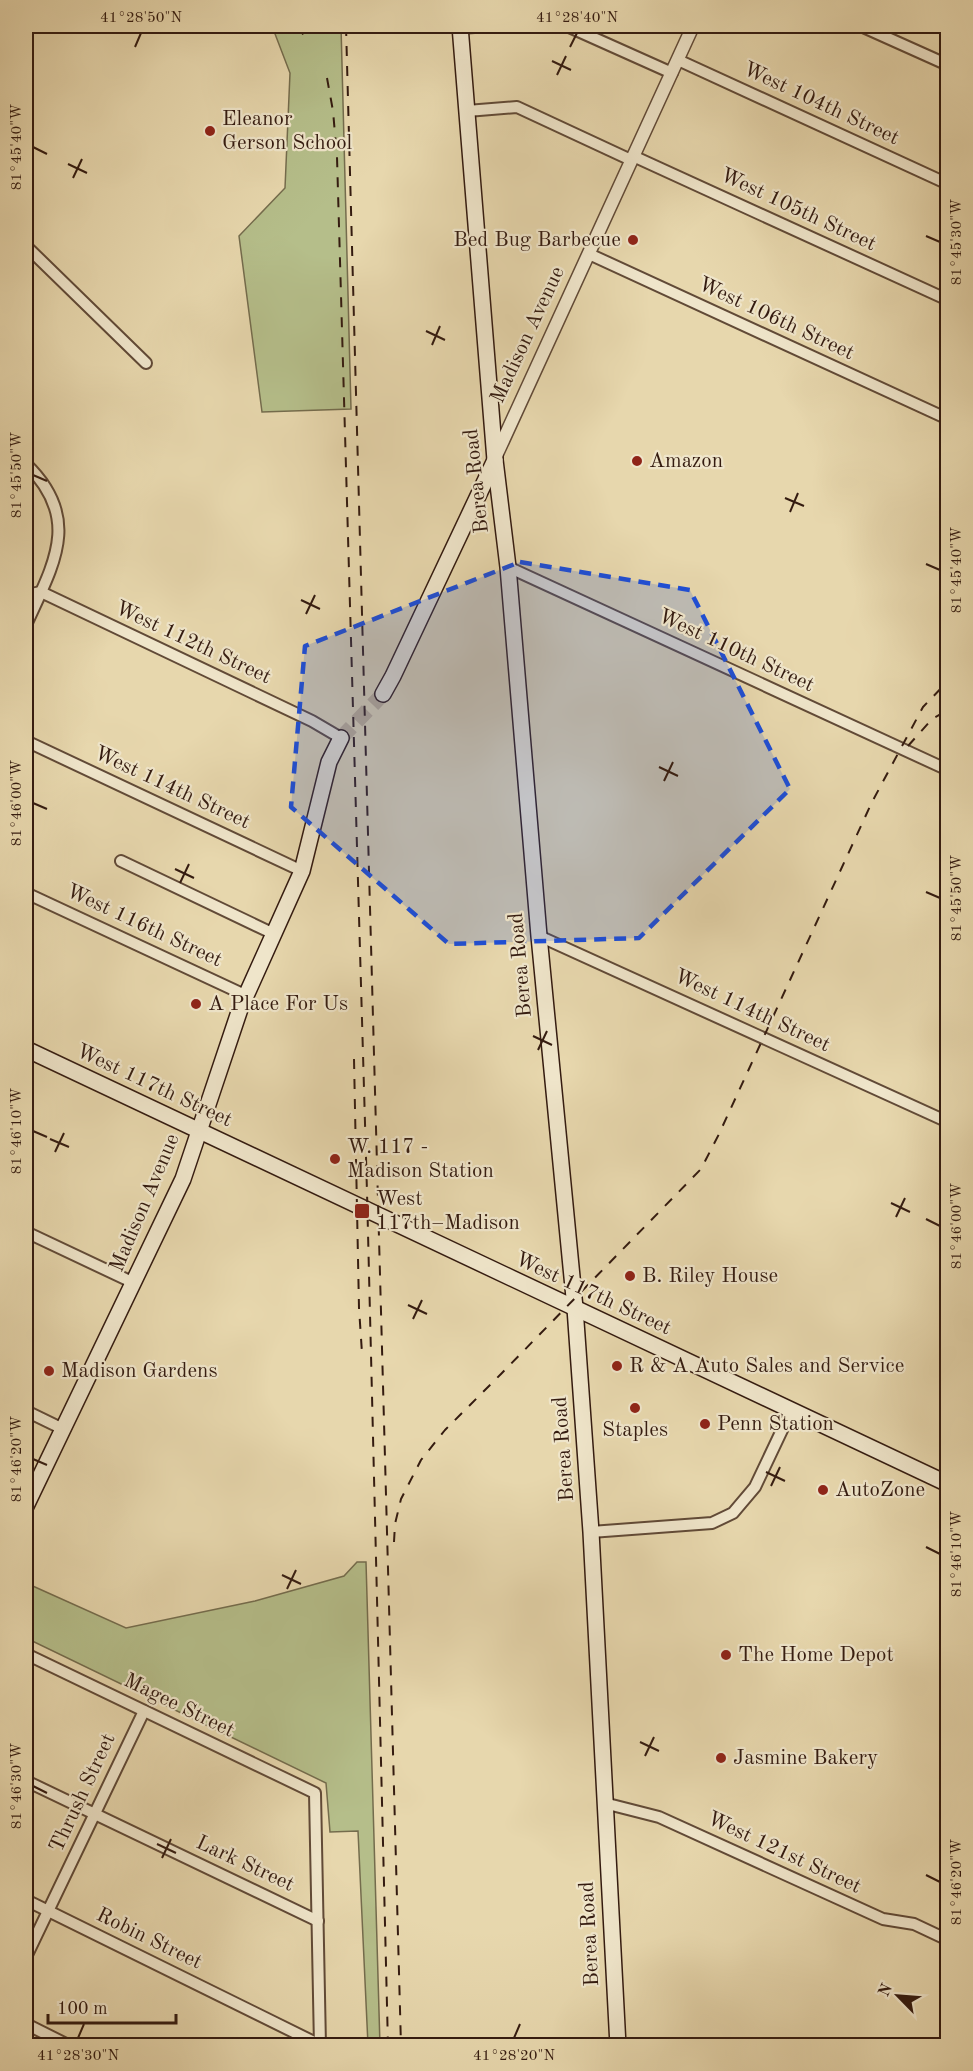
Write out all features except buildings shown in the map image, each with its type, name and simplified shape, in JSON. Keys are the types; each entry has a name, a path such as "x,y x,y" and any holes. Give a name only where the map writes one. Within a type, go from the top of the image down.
{"main road":[{"name":"Berea Road","path":"460,27 495,460 508,567 539,936 575,1308 591,1532 618,2046"},
{"name":"Madison Avenue","path":"383,694 495,460"},
{"name":"Madison Avenue","path":"26,1506 183,1179 235,1023 302,871 329,762 341,738"},
{"name":"West 117th Street","path":"26,1049 948,1484"}],"street":[{"path":"460,27 489,26"},
{"path":"567,26 672,73"},
{"name":"Madison Avenue","path":"495,460 693,26"},
{"path":"861,26 948,65"},
{"name":"West 104th Street","path":"678,60 948,184"},
{"name":"West 105th Street","path":"467,111 517,107 948,300"},
{"path":"26,246 146,363"},
{"name":"West 106th Street","path":"589,254 948,419"},
{"path":"26,464 38,476 53,504 58,535 55,561 26,625"},
{"name":"West 110th Street","path":"508,567 948,770"},
{"path":"26,595 41,592"},
{"name":"West 112th Street","path":"41,592 312,721 341,738"},
{"name":"West 114th Street","path":"26,741 302,871"},
{"path":"122,861 274,934"},
{"name":"West 116th Street","path":"26,892 247,996"},
{"name":"West 114th Street","path":"539,936 948,1122"},
{"path":"26,1232 134,1283"},
{"path":"591,1532 712,1523 733,1514 756,1487 791,1411"},
{"path":"26,1412 63,1429"},
{"name":"Magee Street","path":"26,1654 315,1793 318,1921"},
{"name":"Thrush Street","path":"26,1957 144,1711"},
{"name":"Lark Street","path":"26,1781 318,1921"},
{"name":"West 121st Street","path":"604,1803 659,1817 883,1919 914,1924 948,1940"},
{"name":"Robin Street","path":"26,1900 320,2045"},
{"path":"318,1921 320,2045"},
{"path":"26,2024 70,2046"}],"highlighted area":[{"path":"520,562 690,590 790,789 639,938 449,944 291,807 305,646"}],"green space":[{"path":"272,26 341,26 351,409 262,412 239,236 285,188 290,73"},
{"path":"357,1562 366,1562 380,2046 368,2045 358,1831 330,1832 326,1783 26,1638 26,1583 126,1628 255,1601 344,1576"}],"tunnel":[{"path":"341,738 383,694"}],"railway":[{"path":"298,26 304,36"},
{"path":"346,26 401,2046"},
{"path":"327,78 333,111 337,157 367,1192 388,2046"},
{"path":"394,1542 395,1524 401,1499 421,1460 445,1430 701,1169 872,802 923,707 948,681"},
{"path":"908,746 932,719 948,710"},
{"path":"354,1059 362,1353"}],"place":[{"name":"Eleanor Gerson School","path":"210,131"},
{"name":"Bed Bug Barbecue","path":"633,240"},
{"name":"Amazon","path":"637,461"},
{"name":"A Place For Us","path":"196,1004"},
{"name":"W. 117 - Madison Station","path":"335,1159"},
{"name":"West 117th–Madison","path":"362,1211"},
{"name":"B. Riley House","path":"630,1276"},
{"name":"R & A Auto Sales and Service","path":"617,1366"},
{"name":"Madison Gardens","path":"49,1371"},
{"name":"Staples","path":"635,1408"},
{"name":"Penn Station","path":"705,1424"},
{"name":"AutoZone","path":"823,1490"},
{"name":"The Home Depot","path":"726,1655"},
{"name":"Jasmine Bakery","path":"721,1758"}]}
